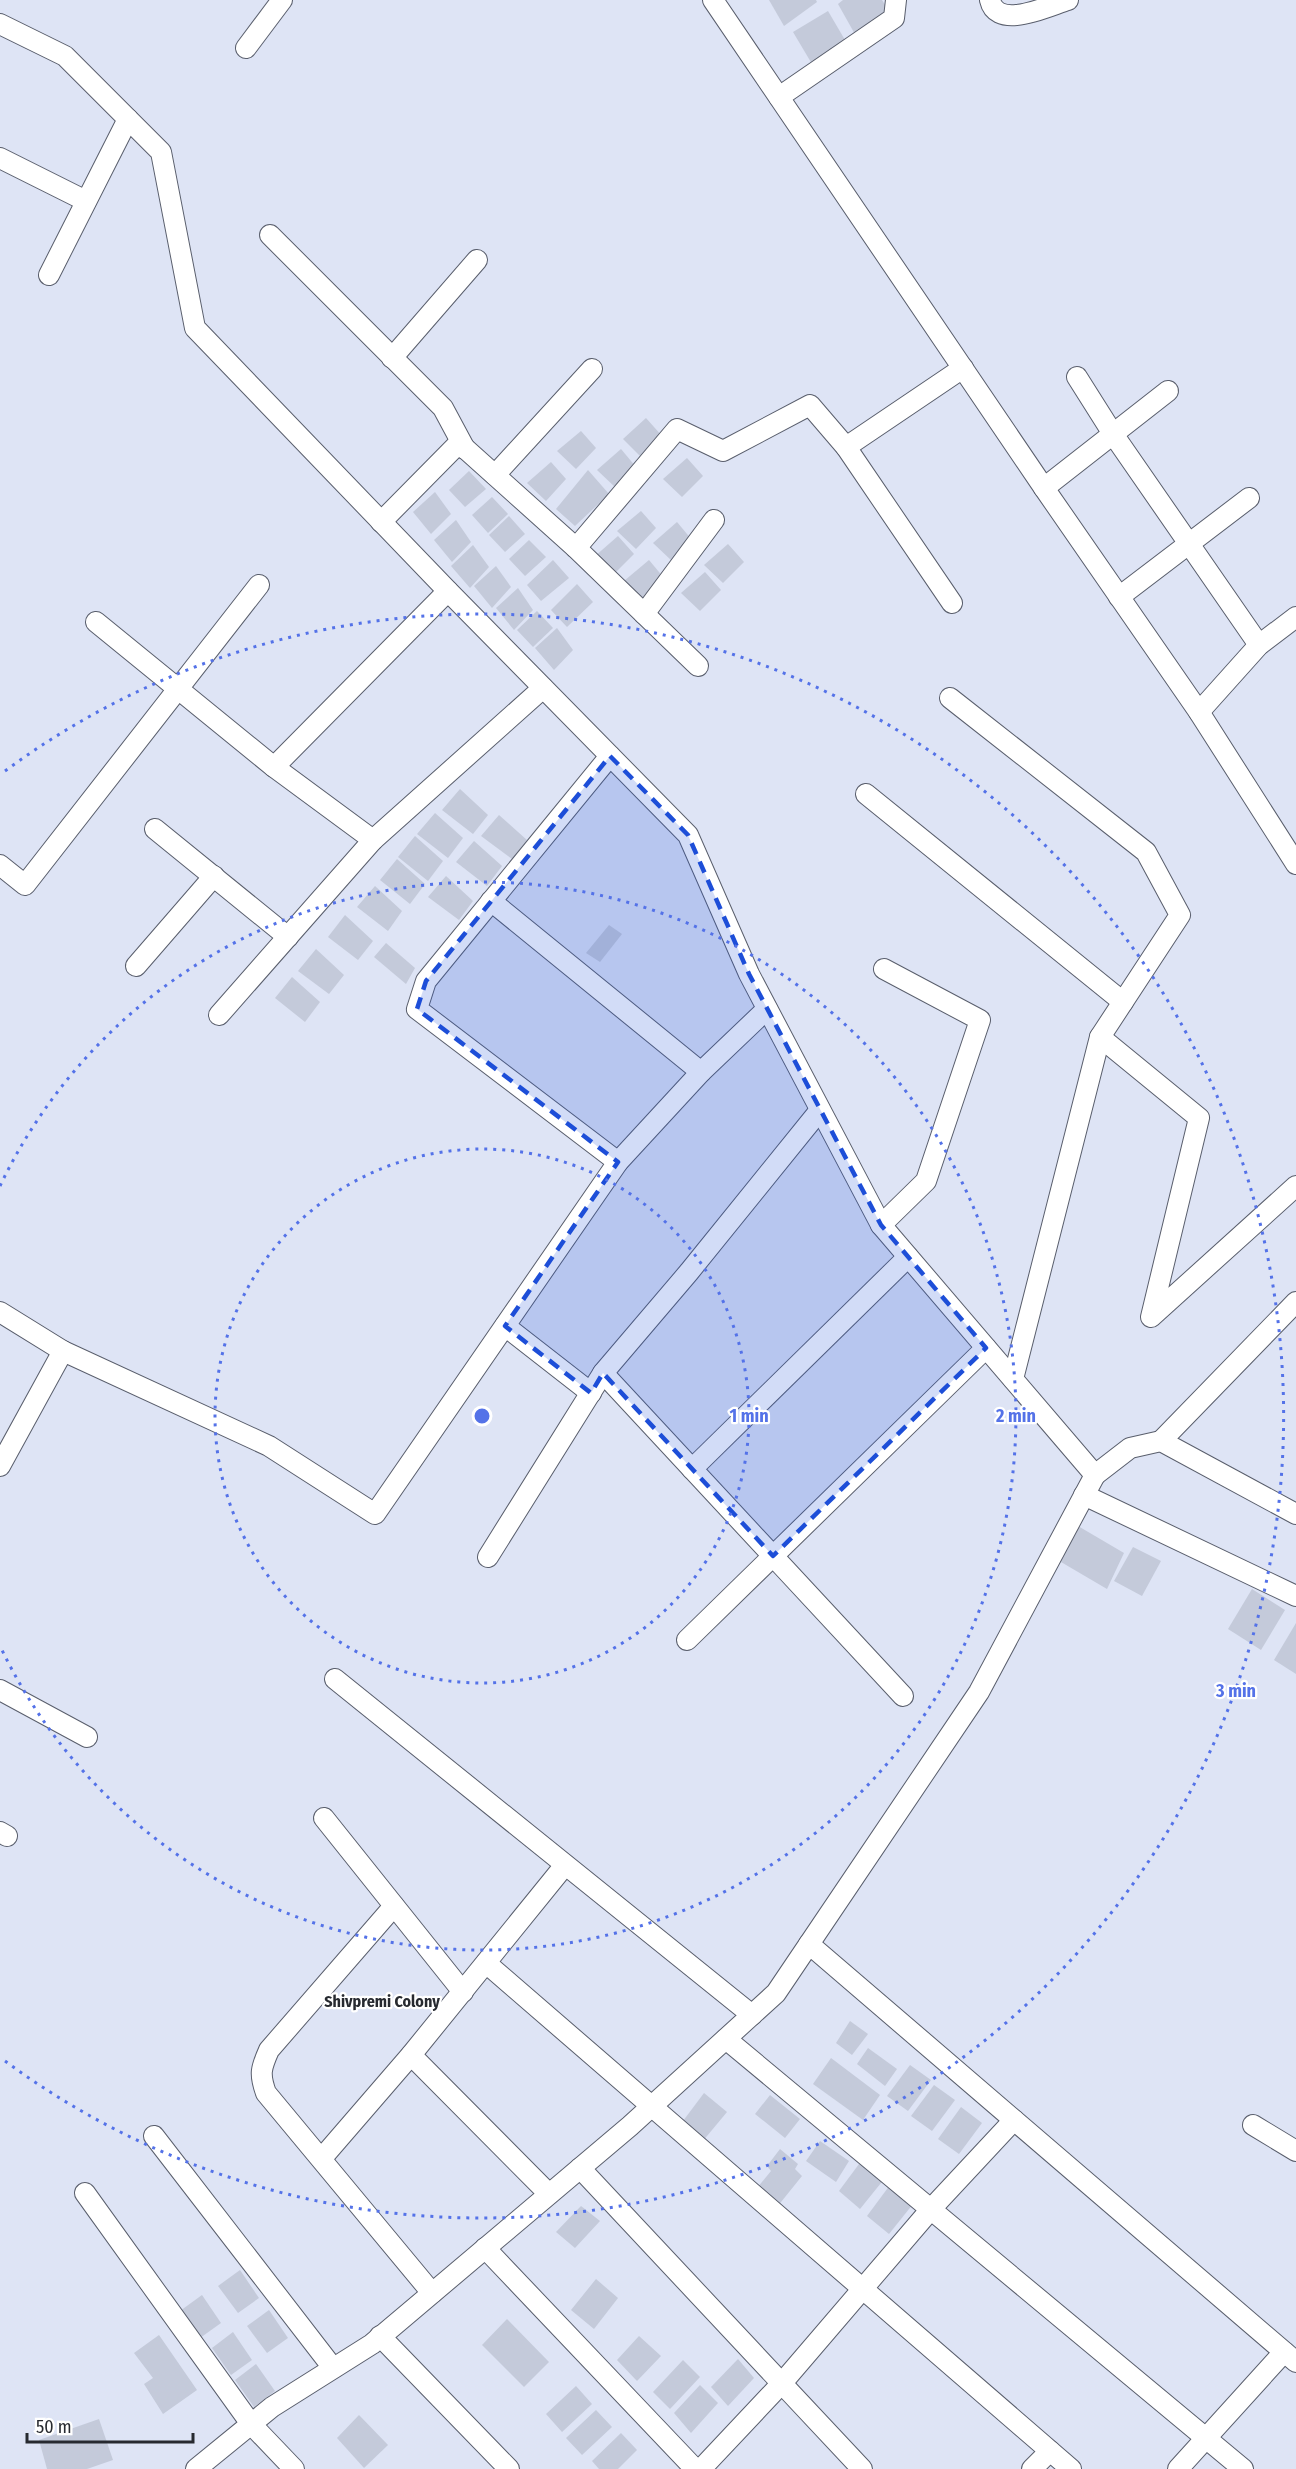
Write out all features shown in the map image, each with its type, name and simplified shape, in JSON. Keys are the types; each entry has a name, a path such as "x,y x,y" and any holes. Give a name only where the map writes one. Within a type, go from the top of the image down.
{"street":[{"path":"246,48 282,0"},
{"path":"713,0 1199,712 1296,864"},
{"path":"779,98 894,18 896,0"},
{"path":"990,0 991,6 1000,14 1012,16 1068,0"},
{"path":"0,24 65,56 161,152 195,328 448,591 688,835 749,974 881,1225 1095,1475"},
{"path":"49,275 128,119"},
{"path":"0,158 86,201"},
{"path":"270,236 442,408 465,449"},
{"path":"392,358 477,260"},
{"path":"846,447 963,368"},
{"path":"495,475 592,369"},
{"path":"1077,377 1113,434 1259,645"},
{"path":"1044,488 1168,391"},
{"path":"576,548 677,429 723,451 810,405 846,447 952,603"},
{"path":"381,522 459,443 576,548 698,666"},
{"path":"1119,597 1249,498"},
{"path":"644,614 714,520"},
{"path":"0,865 25,885 259,585"},
{"path":"274,767 448,591"},
{"path":"1199,712 1259,645 1296,617"},
{"path":"96,622 274,767 373,840"},
{"path":"219,1015 373,840 543,688"},
{"path":"950,698 1146,852 1180,915 1100,1037 1013,1379"},
{"path":"610,756 426,981 417,1009 618,1162"},
{"path":"866,794 1123,1002"},
{"path":"155,829 288,937"},
{"path":"136,966 214,876"},
{"path":"491,901 701,1072"},
{"path":"881,1225 926,1181 980,1020 884,969"},
{"path":"0,1312 63,1351 269,1446 375,1514 618,1162 701,1072 767,1009"},
{"path":"1100,1037 1199,1118 1151,1317 1296,1186"},
{"path":"488,1557 603,1373 689,1272 820,1110"},
{"path":"692,1469 908,1257"},
{"path":"196,2469 272,2407 380,2336 652,2106 776,1993 979,1692 1095,1475 1130,1448 1161,1441 1296,1302"},
{"path":"505,1326 591,1393"},
{"path":"687,1640 986,1348"},
{"path":"0,1466 63,1351"},
{"path":"603,1373 903,1696"},
{"path":"1161,1441 1296,1514"},
{"path":"1084,1495 1296,1596"},
{"path":"334,1679 752,2015"},
{"path":"0,1690 87,1737"},
{"path":"324,1818 463,1992"},
{"path":"322,2158 411,2055 566,1865"},
{"path":"394,1906 270,2050 262,2065 261,2079 266,2093 432,2293"},
{"path":"809,1944 1290,2357 1205,2438 1178,2469"},
{"path":"486,1963 1071,2469"},
{"path":"726,2039 1243,2469"},
{"path":"411,2055 549,2194"},
{"path":"701,2469 782,2384 931,2209 1014,2120"},
{"path":"1253,2126 1296,2151"},
{"path":"154,2136 333,2368"},
{"path":"580,2168 862,2469"},
{"path":"85,2193 251,2424 294,2469"},
{"path":"485,2248 694,2469"},
{"path":"380,2336 509,2469"},
{"path":"1032,2469 1050,2451"}],"highlighted area":[{"path":"610,756 688,835 749,974 881,1225 986,1348 773,1556 603,1373 591,1393 505,1326 618,1162 417,1009 426,981"}],"building":[{"path":"769,0 816,0 817,2 784,26"},
{"path":"843,0 882,0 889,11 856,36 838,4"},
{"path":"828,11 845,40 812,64 793,32"},
{"path":"646,418 662,436 641,457 623,439"},
{"path":"581,431 596,448 576,469 557,451"},
{"path":"621,449 636,467 616,488 597,470"},
{"path":"687,458 703,476 682,497 663,479"},
{"path":"551,462 566,479 546,501 527,483"},
{"path":"588,470 609,494 575,526 556,509"},
{"path":"469,471 486,489 465,507 449,490"},
{"path":"435,492 451,514 431,534 413,512"},
{"path":"492,497 508,514 488,533 472,515"},
{"path":"641,511 656,528 636,549 617,531"},
{"path":"509,516 525,534 505,552 489,535"},
{"path":"456,520 471,542 452,562 434,540"},
{"path":"677,522 692,540 672,561 653,543"},
{"path":"618,536 634,554 613,575 594,557"},
{"path":"529,540 546,557 525,576 509,559"},
{"path":"728,544 744,562 723,583 704,565"},
{"path":"473,545 489,567 470,588 451,566"},
{"path":"553,560 569,578 541,601 527,585"},
{"path":"649,560 664,578 644,599 624,581"},
{"path":"496,566 511,587 492,608 474,586"},
{"path":"705,572 721,590 700,611 681,593"},
{"path":"577,584 593,602 567,627 551,610"},
{"path":"518,588 533,610 514,630 496,608"},
{"path":"537,611 553,628 533,647 517,630"},
{"path":"557,628 573,650 554,670 535,648"},
{"path":"460,789 488,815 473,834 442,810"},
{"path":"435,813 463,838 448,858 417,834"},
{"path":"499,815 527,840 512,859 481,836"},
{"path":"415,836 443,861 428,881 398,857"},
{"path":"474,841 502,866 487,886 456,862"},
{"path":"397,859 425,884 410,904 380,880"},
{"path":"446,876 473,901 459,920 428,897"},
{"path":"375,886 402,911 388,931 357,907"},
{"path":"345,915 373,941 358,960 328,937"},
{"path":"609,925 622,934 600,962 586,953"},
{"path":"386,943 415,968 406,984 374,957"},
{"path":"316,949 344,975 329,994 298,971"},
{"path":"292,977 320,1002 305,1022 275,998"},
{"path":"1078,1526 1124,1553 1107,1589 1061,1562"},
{"path":"1133,1547 1161,1561 1142,1596 1114,1581"},
{"path":"1252,1589 1285,1610 1261,1650 1228,1629"},
{"path":"1296,1623 1296,1674 1274,1660"},
{"path":"850,2021 868,2034 852,2055 836,2043"},
{"path":"868,2048 897,2069 885,2086 857,2064"},
{"path":"831,2058 880,2095 863,2120 813,2084"},
{"path":"910,2065 931,2080 908,2111 887,2096"},
{"path":"934,2085 955,2100 932,2131 911,2116"},
{"path":"704,2093 727,2112 702,2142 680,2125"},
{"path":"770,2095 800,2119 785,2138 755,2114"},
{"path":"961,2107 982,2123 959,2154 938,2139"},
{"path":"820,2141 849,2161 836,2182 806,2161"},
{"path":"780,2149 798,2164 795,2169 802,2176 777,2207 757,2188 771,2171 767,2166"},
{"path":"862,2160 885,2178 860,2209 839,2191"},
{"path":"890,2185 913,2204 889,2234 867,2216"},
{"path":"581,2206 600,2221 575,2248 556,2232"},
{"path":"240,2270 259,2298 238,2313 218,2286"},
{"path":"596,2279 618,2298 594,2329 571,2310"},
{"path":"202,2295 221,2323 200,2338 180,2311"},
{"path":"269,2310 288,2338 267,2353 247,2326"},
{"path":"507,2319 549,2362 524,2387 482,2345"},
{"path":"233,2332 252,2360 231,2375 212,2348"},
{"path":"159,2335 197,2390 163,2414 144,2384 153,2378 134,2353"},
{"path":"639,2336 661,2356 637,2381 617,2360"},
{"path":"738,2359 754,2378 728,2406 711,2387"},
{"path":"683,2360 700,2377 670,2409 653,2392"},
{"path":"256,2364 275,2391 254,2407 235,2380"},
{"path":"700,2385 718,2403 691,2433 674,2413"},
{"path":"576,2386 592,2404 562,2432 546,2414"},
{"path":"596,2410 612,2427 582,2455 566,2438"},
{"path":"359,2415 388,2445 364,2468 337,2438"},
{"path":"99,2419 113,2460 87,2469 47,2469 39,2440"},
{"path":"621,2433 637,2450 618,2469 599,2469 592,2461"}],"district":[{"name":"Shivpremi Colony","path":"382,2001"}]}
